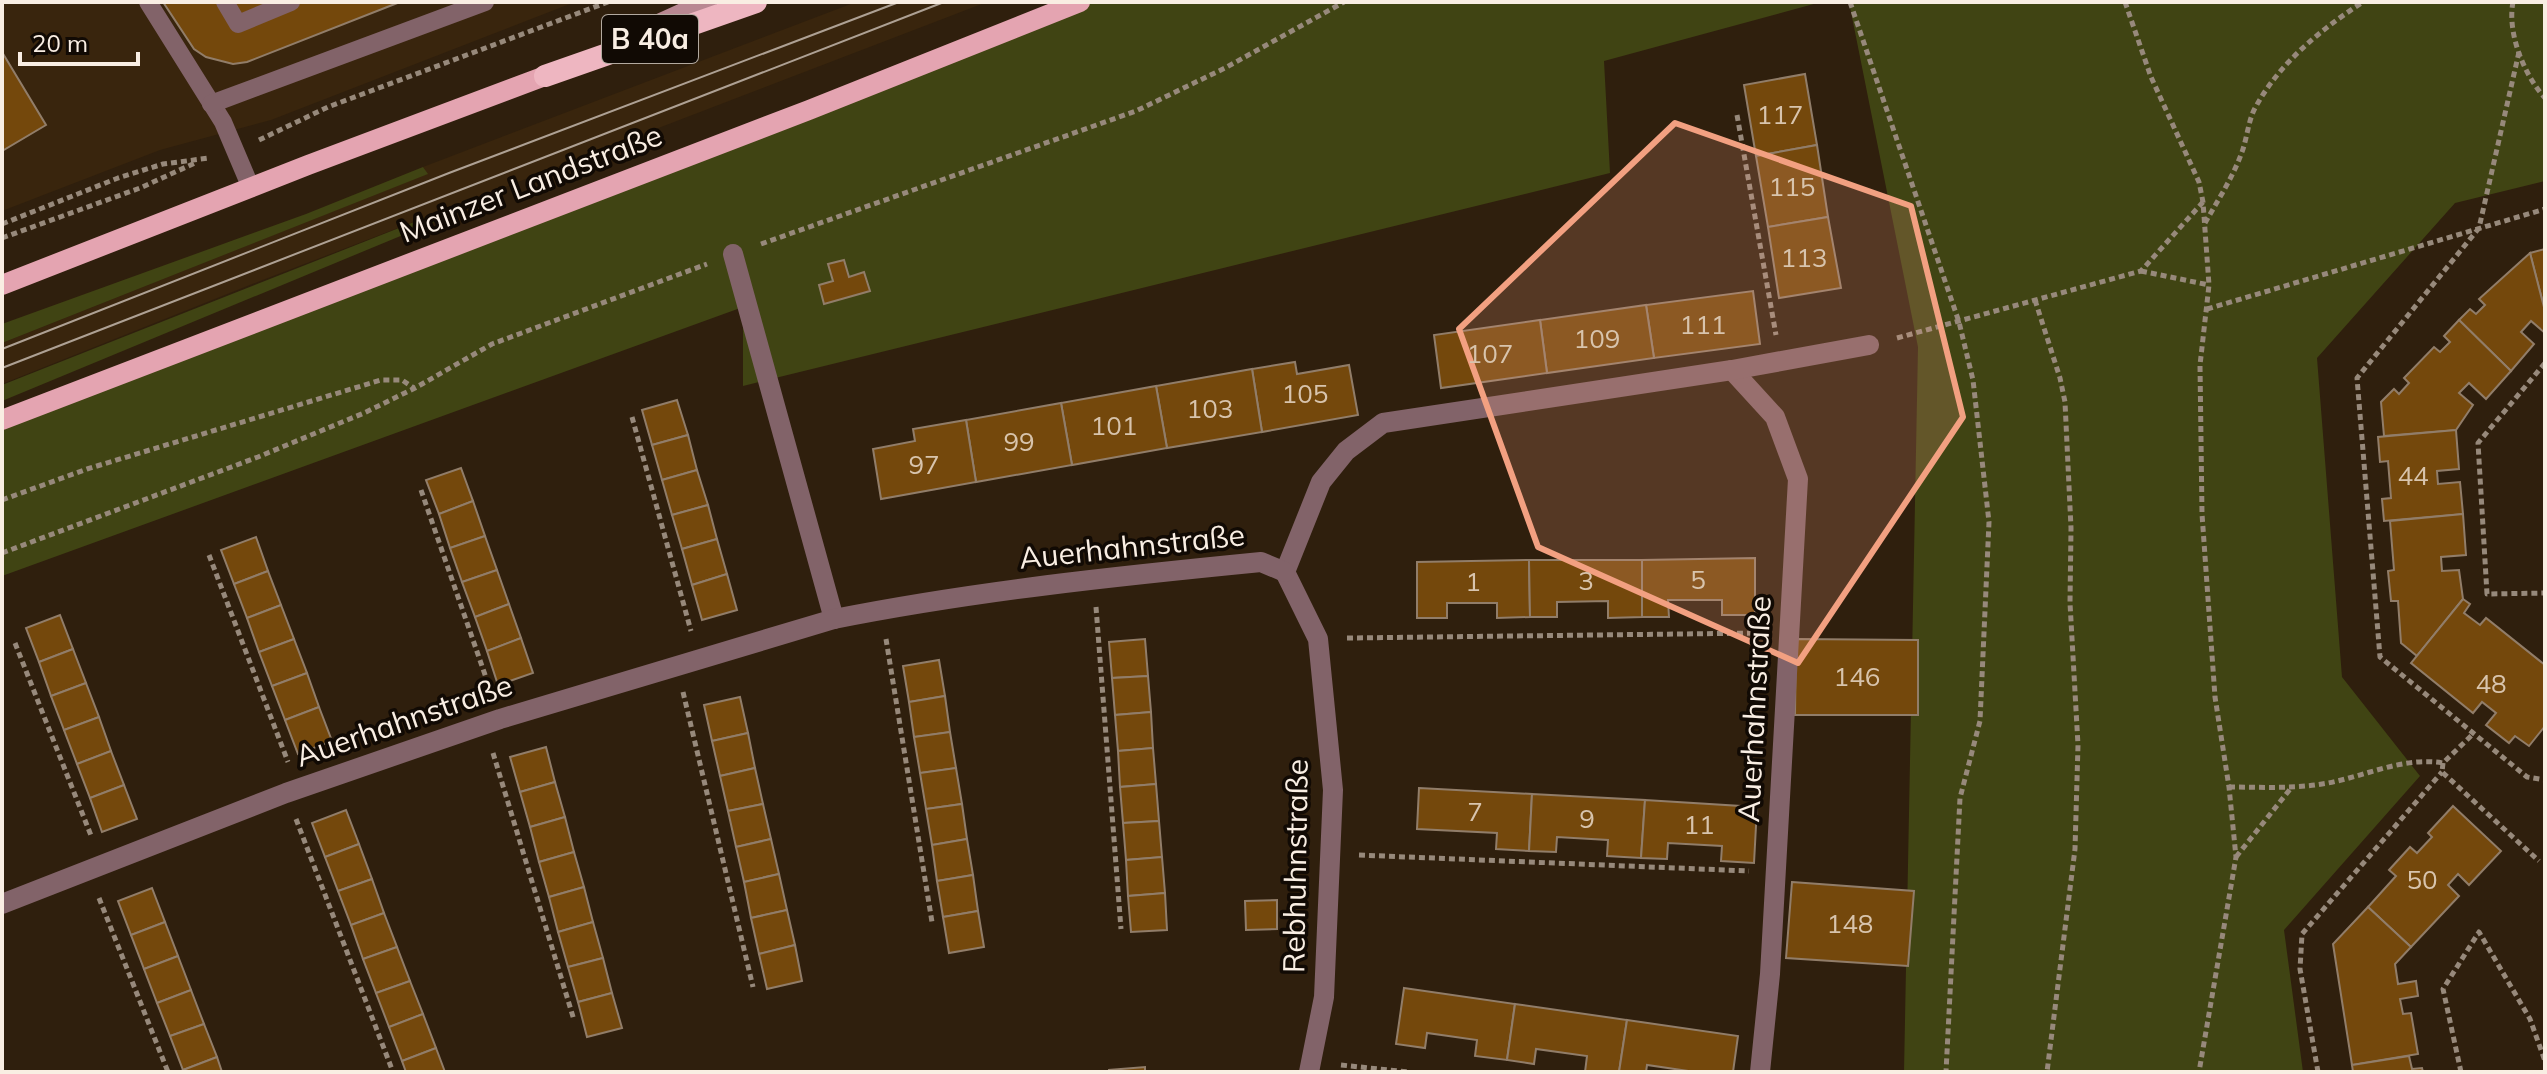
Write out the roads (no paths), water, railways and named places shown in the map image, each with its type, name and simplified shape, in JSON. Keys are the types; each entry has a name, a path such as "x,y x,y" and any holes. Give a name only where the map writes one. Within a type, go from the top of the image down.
{"highway":[{"name":"B 40a","path":"545,76 756,2"}],"main road":[{"path":"2,285 545,76 707,2"},
{"name":"Mainzer Landstraße","path":"2,420 809,110 1080,2"}],"street":[{"path":"733,254 834,619"},
{"name":"Auerhahnstraße","path":"2,904 292,791 492,722 834,619 1094,579 1261,562 1285,572 1321,482 1346,451 1383,423 1732,370 1869,345"},
{"name":"Auerhahnstraße","path":"1732,370 1775,417 1798,479 1770,974 1760,1072"},
{"name":"Rebhuhnstraße","path":"1285,572 1318,639 1333,790 1324,997 1310,1067"}],"lane":[{"path":"148,2 223,122 251,188"},
{"path":"225,2 238,24 291,2"},
{"path":"211,104 485,2"}],"tram line":[{"path":"2,349 449,173 899,2"},
{"path":"2,368 944,2"}]}
